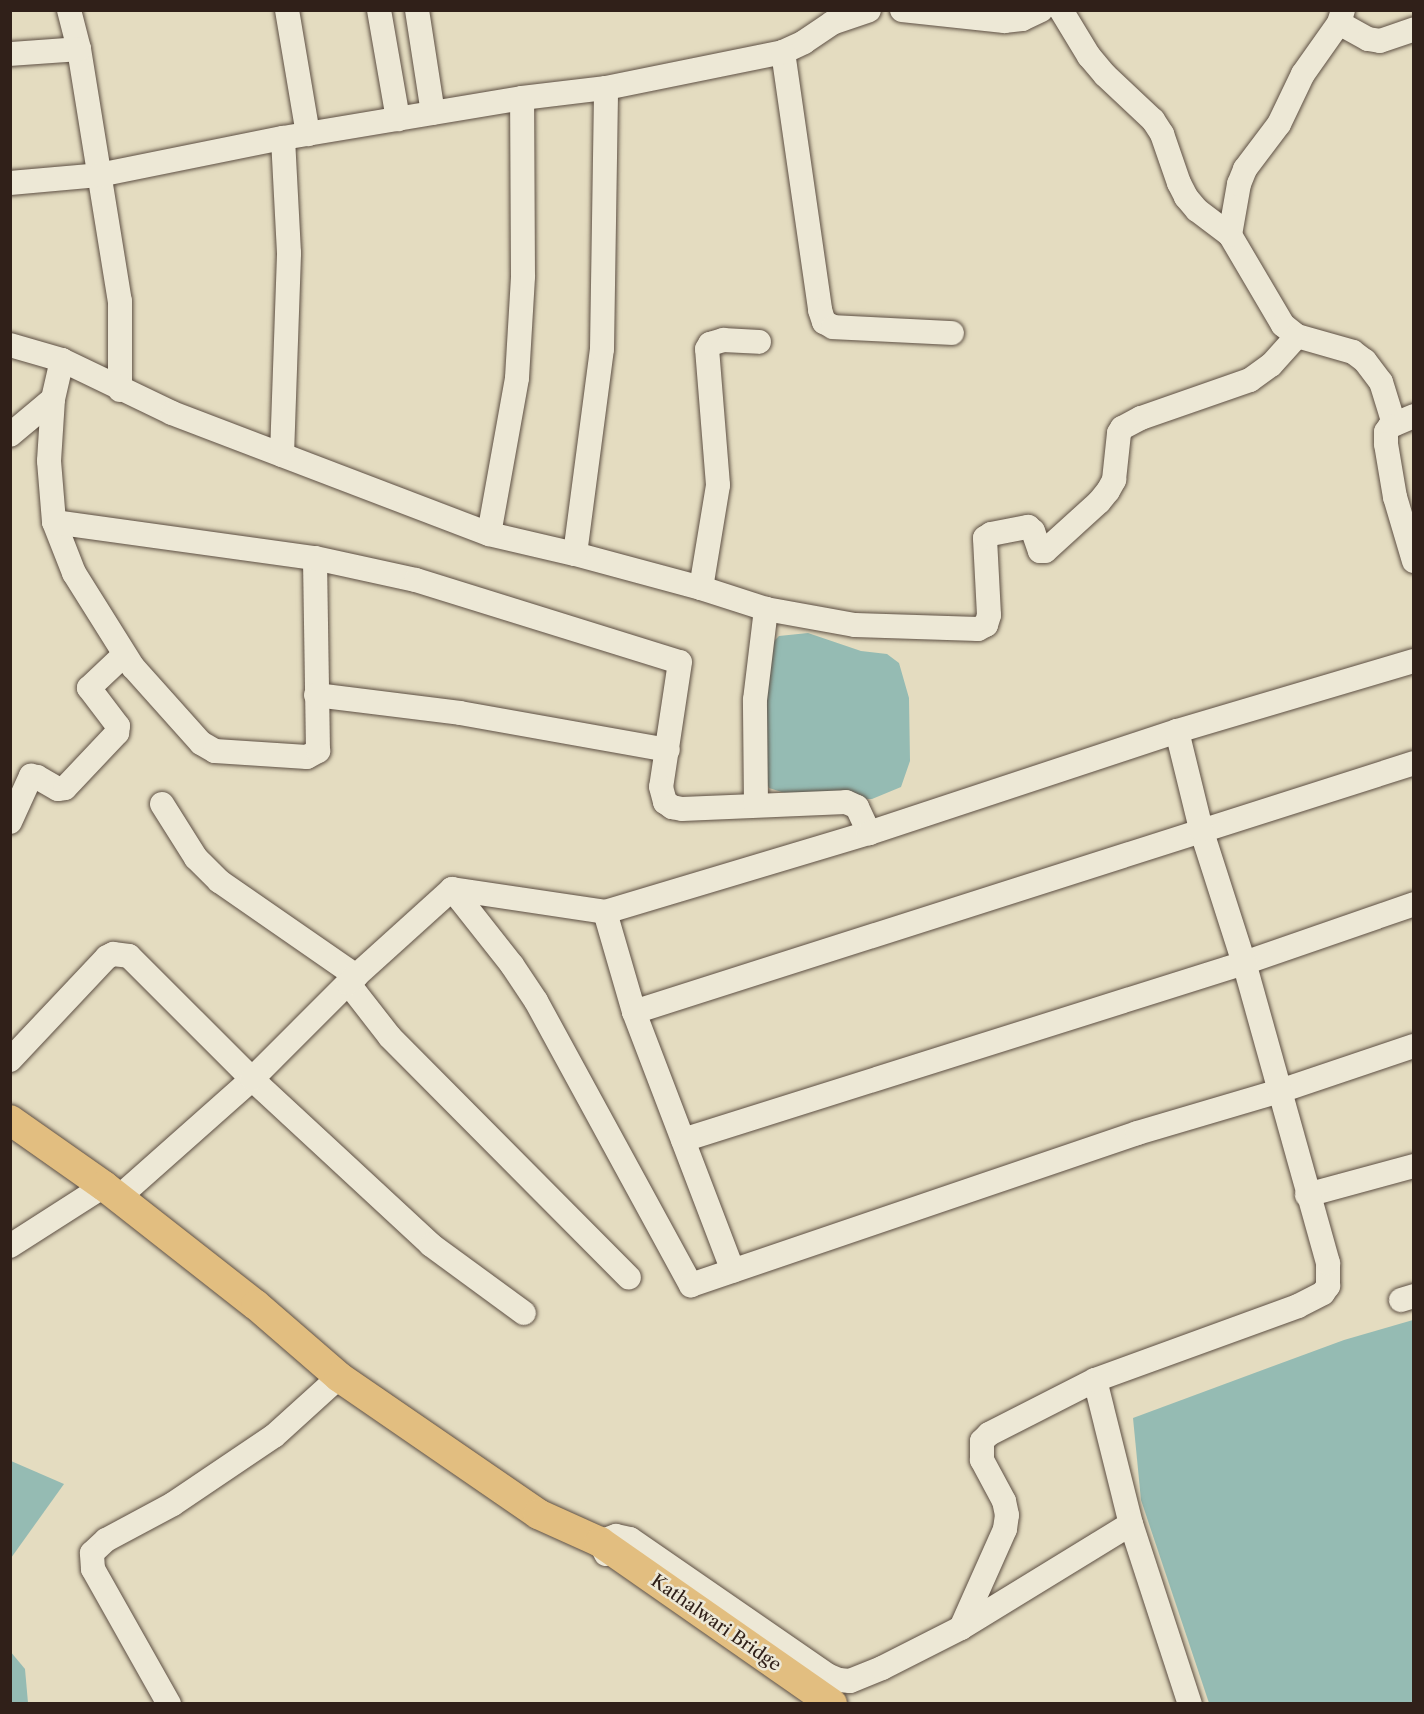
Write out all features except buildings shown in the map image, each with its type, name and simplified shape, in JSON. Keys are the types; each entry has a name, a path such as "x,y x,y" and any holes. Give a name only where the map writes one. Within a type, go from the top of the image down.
{"main road":[{"name":"Kathalwari Bridge","path":"10,1120 111,1192 256,1305 339,1377 538,1514 600,1542 832,1704"}],"street":[{"path":"69,10 79,49 120,301 120,390"},
{"path":"287,10 308,134"},
{"path":"380,10 398,119"},
{"path":"417,10 433,113"},
{"path":"10,183 99,175 283,138 522,98 606,88 783,52 804,42 832,23 869,10"},
{"path":"902,10 1004,21 1022,19 1041,10"},
{"path":"1061,10 1089,56 1105,75 1153,120 1162,134 1186,197 1197,210 1230,235 1244,254 1278,317 1297,336 1353,352 1365,361 1381,382 1404,420 1386,432 1386,444 1405,501 1413,561"},
{"path":"1230,235 1239,184 1245,169 1279,123 1303,74 1341,17 1368,39 1380,41 1413,29"},
{"path":"10,54 79,49"},
{"path":"783,52 820,310 824,322 833,327 952,333"},
{"path":"575,554 602,349 606,88"},
{"path":"489,534 517,378 523,276 522,98"},
{"path":"282,455 289,253 283,138"},
{"path":"10,345 62,360 120,390 172,413 489,534 575,554 701,588 766,609 855,625 983,627 988,622 989,615 985,538 991,534 1028,527 1033,531 1040,551 1045,551 1108,491 1114,480 1118,442 1122,428 1141,418 1250,381 1271,365 1297,336"},
{"path":"701,588 718,485 707,349 710,344 723,340 759,342"},
{"path":"62,360 53,399 50,461 54,522 74,573 124,655 169,710 201,742 215,751 307,758 316,754 319,746 316,695 315,558"},
{"path":"10,435 53,399"},
{"path":"54,522 315,558 416,580 680,662 661,787 662,796 672,807 682,809 756,804 846,802 857,807 870,833"},
{"path":"756,804 755,699 766,609"},
{"path":"10,822 31,776 38,777 54,788 65,788 117,733 118,726 89,688 124,655"},
{"path":"452,889 605,912 870,833 1177,732 1413,661"},
{"path":"316,695 460,712 668,750"},
{"path":"961,1628 1005,1529 1007,1515 1004,1501 982,1460 982,1441 1005,1424 1095,1380 1298,1306 1323,1293 1328,1286 1328,1263 1307,1195 1244,963 1201,829 1177,732"},
{"path":"634,1012 1413,763"},
{"path":"162,804 196,858 219,881 352,980 390,1038 629,1278"},
{"path":"10,1246 111,1192 252,1079 352,980 452,889"},
{"path":"452,889 513,965 536,1001 691,1285 1137,1133 1280,1091 1413,1046"},
{"path":"683,1140 1244,963 1413,904"},
{"path":"605,912 634,1012 733,1271"},
{"path":"10,1060 100,963 113,954 123,953 135,960 252,1079 431,1245 524,1313"},
{"path":"1307,1195 1413,1166"},
{"path":"169,1704 93,1569 92,1552 106,1540 173,1504 274,1436 339,1377"},
{"path":"1095,1380 1131,1524 1190,1704"},
{"path":"812,1704 612,1569 600,1542 622,1536 643,1546 827,1675 839,1680 861,1678 961,1628 1131,1524"}],"water":[{"path":"808,633 861,651 887,654 899,663 909,698 910,761 901,787 872,799 804,799 769,788 761,766 767,648 779,636"},
{"path":"1413,1320 1413,1703 1209,1703 1141,1500 1133,1418 1344,1340"},
{"path":"10,1461 64,1484 11,1558"},
{"path":"10,1651 25,1669 28,1703 11,1703"}]}
